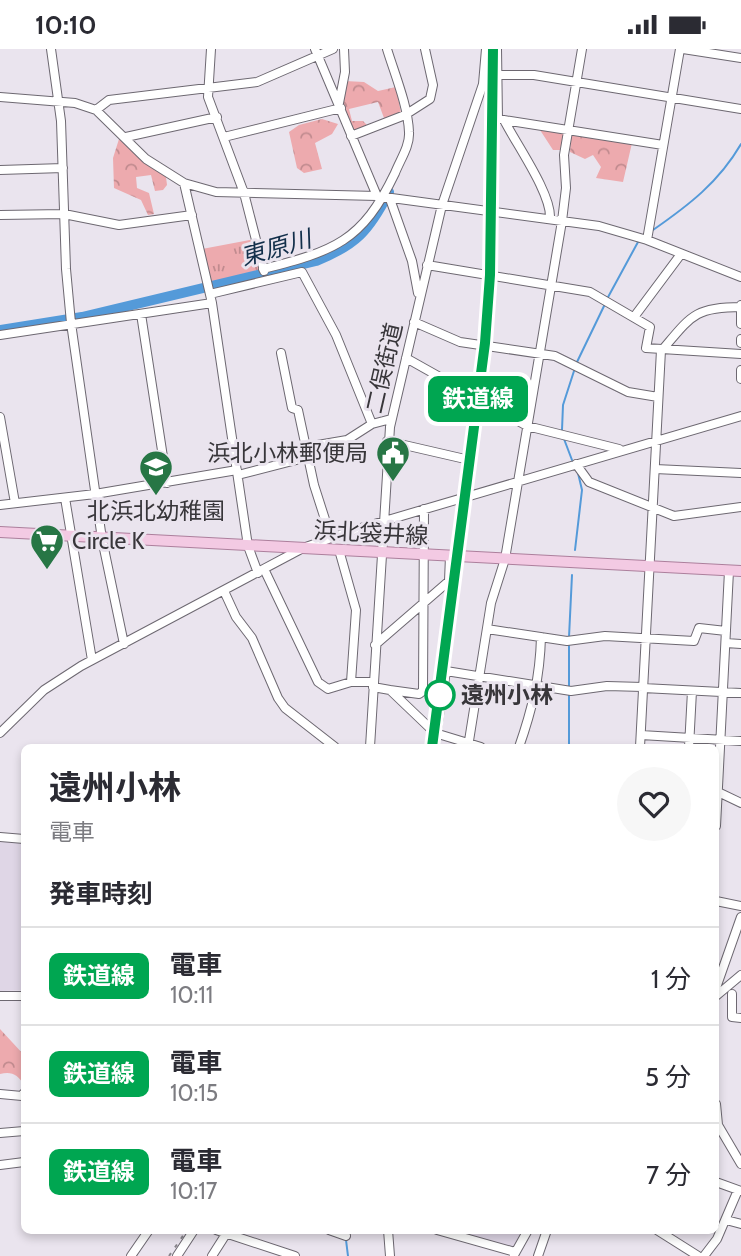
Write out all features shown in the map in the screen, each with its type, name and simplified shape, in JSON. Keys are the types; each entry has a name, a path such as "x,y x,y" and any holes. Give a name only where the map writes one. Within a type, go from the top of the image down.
{"main road":[{"name":"浜北袋井線","path":"0,532 741,571"}],"street":[{"path":"51,49 63,168 71,323 102,539 124,644"},
{"path":"211,49 208,97 244,193 265,280"},
{"path":"96,110 109,100 257,82 316,52 333,49"},
{"path":"340,105 345,72 344,49"},
{"path":"263,269 324,253 358,230 385,198 409,140 407,114 387,49"},
{"path":"351,136 407,114 430,99 433,85 425,49"},
{"name":"二俣街道","path":"370,744 387,441 442,205 483,84 486,49"},
{"path":"497,49 498,118 663,145"},
{"path":"468,744 491,603 505,559 562,221 568,131 582,49"},
{"path":"647,240 671,96 682,49 741,58"},
{"path":"316,52 351,136 385,198 412,261 419,296"},
{"path":"497,75 534,75 741,109"},
{"path":"0,97 58,101 96,110 146,159 184,183 216,192 304,192 385,198 599,226 647,240 741,277"},
{"path":"224,137 340,105"},
{"path":"126,137 217,117"},
{"path":"503,120 542,190 551,210 550,219"},
{"path":"0,170 63,168"},
{"path":"184,183 210,294 248,545 318,682 328,689 351,682 419,694 423,691 424,509"},
{"path":"0,215 64,214 119,225 192,215"},
{"path":"635,317 681,254"},
{"path":"426,265 590,292 650,327 646,348 741,354"},
{"path":"0,335 142,314 302,272 336,335 372,424"},
{"path":"640,744 662,350 692,315 713,307 741,304 741,324"},
{"path":"142,314 167,483"},
{"path":"414,322 460,342 538,352 575,365 628,392 658,397"},
{"path":"281,353 292,408 298,410 331,538"},
{"path":"406,358 527,426 622,450"},
{"path":"741,370 741,379"},
{"path":"0,733 44,690 92,660 303,548 424,509 741,416"},
{"path":"0,417 15,503"},
{"path":"306,447 347,440 372,424 391,419"},
{"path":"387,441 465,459"},
{"path":"0,505 238,473 308,457"},
{"path":"576,464 589,482 653,509 684,516 741,507"},
{"path":"655,469 741,473"},
{"path":"65,498 92,660"},
{"path":"339,550 356,610 351,682"},
{"path":"375,645 449,581 450,556"},
{"path":"719,771 729,571"},
{"path":"224,591 251,638 285,708 331,744"},
{"path":"487,629 569,641 605,636 694,641 699,628 726,631"},
{"path":"520,744 537,685 541,637"},
{"path":"726,643 741,644"},
{"path":"435,744 446,671 569,691 607,686 741,693"},
{"path":"390,690 437,734 463,744"},
{"path":"689,743 692,691"},
{"path":"641,735 689,743 741,741"},
{"path":"719,792 741,803"},
{"path":"0,837 21,839"},
{"path":"719,902 741,906"},
{"path":"741,917 724,992 732,1017 741,1018"},
{"path":"724,992 741,975"},
{"path":"0,996 21,996"},
{"path":"0,1094 21,1096"},
{"path":"719,1127 741,1164"},
{"path":"0,1133 21,1131"},
{"path":"0,1165 21,1163"},
{"path":"719,1183 740,1190 719,1231"},
{"path":"726,1220 741,1224"},
{"path":"131,1256 146,1234"},
{"path":"177,1256 191,1234"},
{"path":"212,1256 226,1234 295,1256"},
{"path":"340,1234 346,1236"},
{"path":"388,1234 390,1256"},
{"path":"450,1234 514,1254 526,1234"},
{"path":"538,1256 546,1234"},
{"path":"663,1234 694,1255"},
{"path":"704,1256 717,1234"}],"shaded area":[{"path":"0,841 21,842 21,990 0,991"},
{"path":"460,1234 520,1234 512,1249"}],"green space":[{"path":"345,81 364,82 378,91 396,87 401,113 384,118 378,102 349,109 352,121 363,121 368,126 353,132 342,106"},
{"path":"322,119 338,124 332,134 315,143 322,169 304,173 297,168 289,132 299,125"},
{"path":"540,130 564,133 560,150 553,150"},
{"path":"571,134 632,143 623,182 596,178 601,167 593,155 585,159 570,152"},
{"path":"119,139 166,177 167,185 163,190 155,191 151,175 136,177 137,188 149,193 154,214 148,215 141,200 114,188 113,158"},
{"path":"255,239 263,269 208,283 202,249"},
{"path":"0,1029 21,1052 21,1081 14,1075 0,1074"}],"waterway":[{"path":"653,230 702,192 723,170 741,144"},
{"name":"東原川","path":"0,330 82,317 316,261 341,249 360,235 375,217 389,192"},
{"path":"607,299 638,242"},
{"path":"577,362 605,304"},
{"path":"562,430 563,405 574,371"},
{"path":"564,439 572,460"},
{"path":"575,550 582,490 578,473"},
{"path":"569,637 572,575"},
{"path":"569,646 569,686"},
{"path":"569,695 569,744"},
{"path":"346,1240 348,1256"}],"railway":[{"path":"432,744 485,343 490,275 493,49"},
{"path":"169,1256 184,1234"}],"train":[{"name":"鉄道線","path":"433,744 448,610 485,343 490,275 493,49"}],"place":[{"name":"浜北小林郵便局","path":"393,483"},
{"name":"北浜北幼稚園","path":"156,497"},
{"name":"Circle K","path":"47,571"},
{"name":"遠州小林","path":"440,695"}]}
